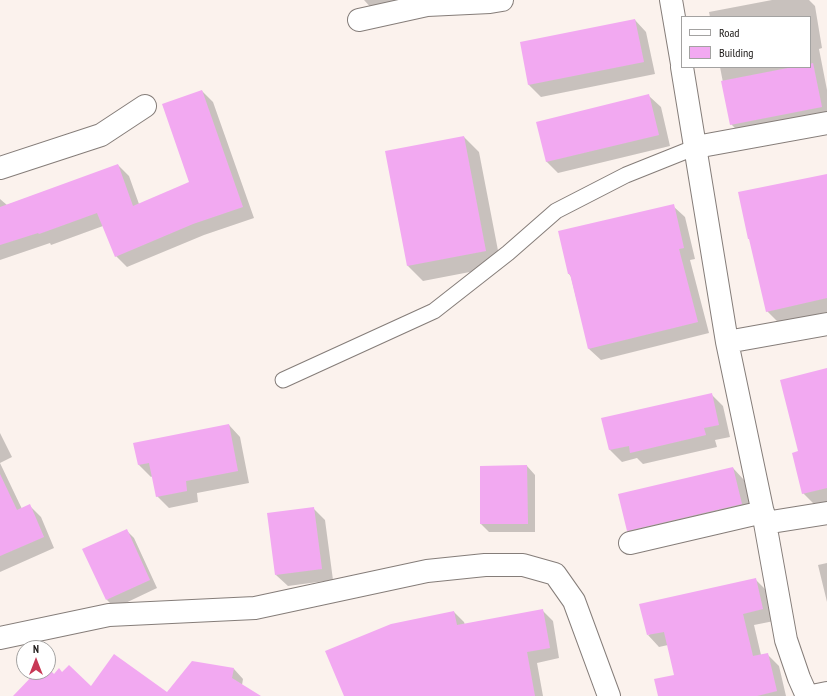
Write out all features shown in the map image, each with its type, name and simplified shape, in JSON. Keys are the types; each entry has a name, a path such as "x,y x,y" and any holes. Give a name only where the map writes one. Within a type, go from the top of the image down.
{"street":[{"path":"359,20 427,5 502,0"},
{"path":"671,0 681,60"},
{"path":"682,68 727,342 764,517 786,640 800,690"},
{"path":"0,168 101,135 145,106"},
{"path":"696,147 827,123"},
{"path":"727,342 827,324"},
{"path":"630,543 764,517 827,512"},
{"path":"0,638 109,615 255,608 427,571 485,565 523,565 555,574 574,601 609,696"},
{"path":"812,696 827,693"}],"lane":[{"path":"283,380 434,311 508,253 556,211 626,175 696,147"}],"building":[{"path":"635,19 644,62 528,85 520,42"},
{"path":"813,63 822,107 730,125 721,81 788,68 811,68 811,64"},
{"path":"202,90 243,207 193,224 115,257 97,213 39,234 38,233 0,245 0,207 118,164 133,206 189,182 162,104"},
{"path":"649,94 659,135 546,162 536,122"},
{"path":"464,136 486,251 407,266 385,151"},
{"path":"827,174 827,298 766,312 738,192"},
{"path":"674,204 684,248 679,249 698,322 588,349 558,231"},
{"path":"827,368 827,488 802,494 792,453 798,451 780,380"},
{"path":"712,393 719,425 704,428 706,435 630,453 629,446 609,450 601,418"},
{"path":"229,424 238,471 186,481 187,491 156,497 149,463 138,465 133,443"},
{"path":"527,465 528,524 480,524 480,466"},
{"path":"733,467 742,504 627,531 618,494"},
{"path":"0,474 17,510 30,504 44,537 0,556"},
{"path":"314,507 322,569 275,575 267,513"},
{"path":"127,529 150,580 106,600 82,549"},
{"path":"756,578 763,609 743,614 753,656 768,653 777,691 757,696 658,696 654,679 674,675 664,632 647,635 639,604"},
{"path":"543,609 550,648 527,652 535,696 344,696 325,651 391,624 454,611 457,625"},
{"path":"114,654 167,692 192,661 234,668 232,678 261,696 13,696 28,680 56,680 56,672 59,668 62,672 69,665 91,686"}]}
